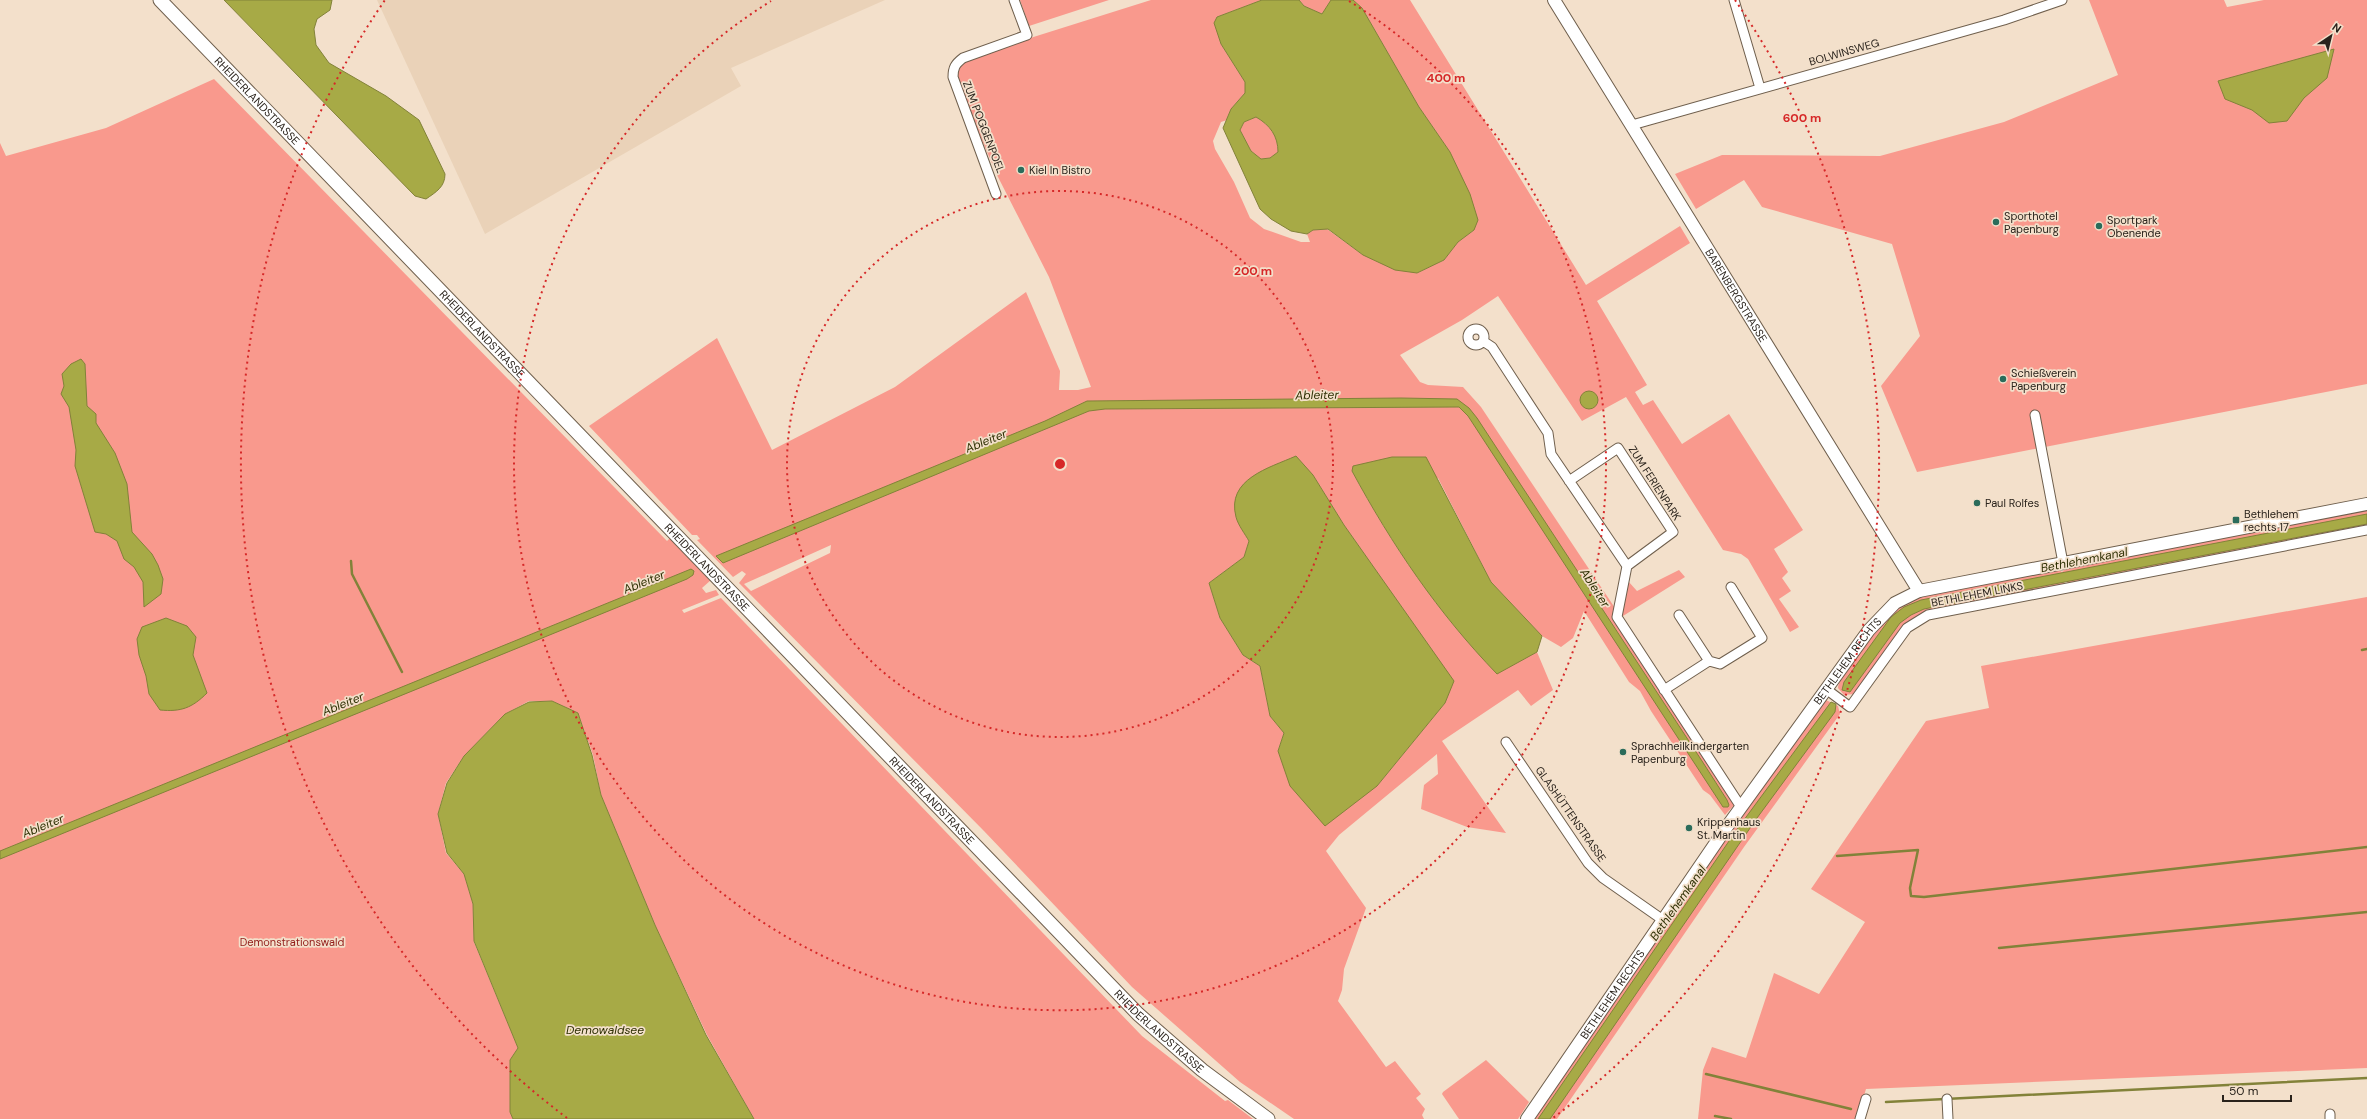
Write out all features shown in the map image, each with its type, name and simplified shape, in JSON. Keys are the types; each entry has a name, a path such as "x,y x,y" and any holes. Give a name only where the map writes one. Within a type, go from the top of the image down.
{"main road":[{"name":"RHEIDERLANDSTRASSE","path":"160,0 1138,1014 1202,1070 1268,1119"}],"street":[{"name":"ZUM POGGENPOEL","path":"996,194 952,77 955,64 963,58 1027,35 1014,0"},
{"name":"BARENBERGSTRASSE","path":"1554,0 1920,591"},
{"path":"1734,0 1760,88"},
{"name":"BOLWINSWEG","path":"1632,125 2004,20 2062,0"},
{"path":"1483,341 1492,347 1548,433 1551,454 1627,566 1617,617 1741,807"},
{"path":"2035,415 2063,563"},
{"name":"ZUM FERIENPARK","path":"1568,480 1618,448 1673,532 1627,566"},
{"name":"BETHLEHEM RECHTS","path":"1527,1119 1662,920 1741,807 1869,630 1895,603 1920,591 2367,504"},
{"name":"BETHLEHEM LINKS","path":"1826,689 1850,707 1907,628 1928,615 2367,530"},
{"path":"1679,615 1709,661 1720,664 1762,638 1731,586"},
{"path":"1664,690 1709,661"},
{"name":"GLASHÜTTENSTRASSE","path":"1506,742 1588,863 1603,878 1662,920"},
{"path":"1860,1119 1866,1099"},
{"path":"1947,1100 1948,1119"}],"shaded area":[{"path":"377,0 885,0 731,68 741,86 485,234"}],"green space":[{"path":"1020,0 1109,0 1029,26"},
{"path":"1151,0 1262,0 1217,17 1221,44 1245,82 1245,93 1231,109 1227,120 1221,122 1213,141 1215,149 1234,182 1250,218 1264,229 1301,242 1310,242 1307,234 1313,230 1327,229 1363,255 1417,273 1444,260 1458,242 1474,230 1450,152 1419,107 1362,8 1353,0 1410,0 1586,285 1680,226 1690,243 1597,301 1647,385 1635,392 1643,405 1653,400 1682,444 1729,414 1803,530 1774,549 1788,572 1782,578 1791,591 1779,599 1799,627 1790,632 1748,559 1741,554 1723,550 1626,397 1582,421 1498,296 1462,320 1400,355 1420,382 1428,385 1463,387 1481,407 1615,608 1736,803 1725,815 1710,795 1703,790 1651,711 1640,691 1629,682 1584,611 1573,638 1561,647 1542,636 1491,582 1438,478 1352,471 1383,525 1417,577 1455,627 1475,650 1497,673 1537,652 1553,690 1531,706 1518,690 1442,741 1506,833 1467,827 1421,809 1424,785 1438,774 1437,754 1339,835 1326,851 1366,908 1344,969 1342,990 1338,1001 1386,1067 1395,1061 1421,1094 1416,1098 1425,1109 1422,1115 1424,1119 1294,1119 1240,1082 1132,987 984,831 739,583 746,574 742,571 733,577 697,540 700,539 697,535 692,535 589,426 717,338 772,450 895,387 1026,292 1060,371 1059,390 1078,390 1091,387 1049,277 998,177 954,76 964,59","holes":["1313,475 1344,525 1436,656 1445,703 1377,786 1278,751 1284,733 1270,716 1260,666 1243,655 1220,618 1209,583 1244,557 1249,541 1236,517","831,545 830,553 751,591 744,584"]},
{"path":"1299,0 1331,0 1322,14 1304,6"},
{"name":"Sportpark Obenende","path":"2089,0 2224,0 2227,7 2264,0 2367,0 2367,384 1917,472 1881,386 1920,336 1892,244 1762,207 1744,180 1696,209 1675,174 1722,155 1880,156 2004,122 2118,75"},
{"name":"Demonstrationswald","path":"214,79 667,541 672,536 711,580 702,588 706,593 716,590 719,595 682,610 684,613 721,598 1142,1036 1225,1101 1228,1100 1253,1119 754,1119 707,1035 655,925 601,795 593,755 578,713 552,701 529,701 505,714 464,756 446,783 438,814 446,853 464,874 473,904 474,942 518,1048 510,1060 510,1112 513,1119 0,1119 0,143 6,156 106,128"},
{"path":"1256,117 1269,127 1277,141 1278,152 1270,158 1261,159 1251,151 1240,130 1244,122"},
{"path":"2367,508 2367,526 2068,585 2067,581 2064,581 2065,586 1913,619 1854,694 1844,695 1838,688 1846,669 1854,657 1882,622 1902,604 1914,597 2059,570 2062,572 2068,566"},
{"path":"1679,570 1685,577 1623,616 1621,614 1628,581 1637,591"},
{"path":"2367,597 2367,1068 1866,1089 1857,1119 1698,1119 1703,1070 1712,1047 1746,1058 1774,973 1819,994 1865,922 1811,889 1926,721 1989,708 1981,666"},
{"path":"1826,700 1838,706 1840,714 1744,847 1557,1119 1531,1119 1679,902"},
{"path":"1486,1060 1529,1102 1518,1119 1459,1119 1442,1094"}],"water":[{"path":"224,0 332,0 330,10 317,19 314,29 316,45 329,63 386,96 419,120 445,174 445,179 442,186 426,199 415,196"},
{"path":"1262,0 1299,0 1304,6 1322,14 1331,0 1353,0 1362,8 1419,107 1450,152 1470,194 1478,220 1474,230 1458,242 1444,260 1417,273 1395,270 1363,255 1328,229 1313,230 1307,234 1291,231 1271,219 1260,209 1223,128 1231,109 1245,93 1245,82 1221,44 1214,23 1217,17","holes":["1256,117 1269,127 1277,141 1278,152 1270,158 1261,159 1251,151 1240,130 1244,122"]},
{"path":"2334,49 2327,78 2304,98 2287,121 2269,123 2252,110 2225,99 2218,81"},
{"path":"81,359 85,364 87,406 96,414 96,423 115,453 127,484 132,532 152,554 163,579 161,594 144,607 143,582 134,567 124,559 117,541 106,534 95,532 75,466 76,450 69,407 61,394 64,386 62,374 71,364"},
{"path":"1589,391 1595,394 1598,400 1595,406 1589,409 1583,406 1580,400 1583,394"},
{"path":"1401,398 1457,399 1469,408 1477,418 1702,761 1727,800 1729,805 1728,807 1723,807 1468,416 1459,407 1105,409 1089,411 723,563 716,556 1045,421 1087,401"},
{"path":"1296,456 1313,475 1344,525 1454,681 1445,703 1377,786 1325,826 1290,786 1278,751 1284,733 1270,716 1260,666 1243,655 1220,618 1209,583 1244,557 1249,541 1237,520 1235,504 1237,493 1243,484 1252,477 1274,465"},
{"path":"1392,457 1426,457 1491,582 1542,636 1537,652 1497,674 1455,627 1417,577 1383,525 1352,471 1353,466"},
{"path":"2367,514 2367,524 1924,609 1911,615 1900,623 1850,692 1842,690 1844,682 1891,617 1904,607 1921,600"},
{"path":"691,569 694,571 693,575 687,579 0,859 0,851"},
{"path":"166,618 187,626 196,637 193,655 207,693 186,708 174,710 160,710 149,694 146,676 139,655 137,639 142,627"},
{"name":"Demowaldsee","path":"552,701 578,713 592,755 601,795 655,925 706,1035 754,1119 513,1119 510,1112 510,1060 518,1048 474,941 473,904 464,874 447,853 438,814 447,783 464,756 505,714 529,702"},
{"path":"1831,702 1836,704 1835,712 1757,818 1550,1119 1538,1119 1738,828"}],"waterway":[{"path":"351,561 352,574 402,672"},
{"path":"2362,650 2367,649"},
{"path":"1837,856 1918,850 1910,888 1911,896 1924,897 2367,847"},
{"path":"1999,948 2367,912"},
{"path":"1706,1074 1851,1109"},
{"path":"1886,1102 2367,1078"},
{"path":"1715,1116 1731,1119"}],"place":[{"name":"Kiel In Bistro","path":"1021,170"},
{"name":"Sporthotel Papenburg","path":"1996,222"},
{"name":"Sportpark Obenende","path":"2099,226"},
{"name":"Schießverein Papenburg","path":"2003,379"},
{"name":"Paul Rolfes","path":"1977,503"},
{"name":"Bethlehem rechts 17","path":"2236,520"},
{"name":"Sprachheilkindergarten Papenburg","path":"1623,752"},
{"name":"Krippenhaus St. Martin","path":"1689,828"}],"water label":[{"name":"Ableiter","path":"1317,395"},
{"name":"Ableiter","path":"986,441"},
{"name":"Bethlehemkanal","path":"2084,560"},
{"name":"Ableiter","path":"644,582"},
{"name":"Ableiter","path":"1595,588"},
{"name":"Ableiter","path":"343,704"},
{"name":"Ableiter","path":"43,826"},
{"name":"Bethlehemkanal","path":"1678,903"}]}
